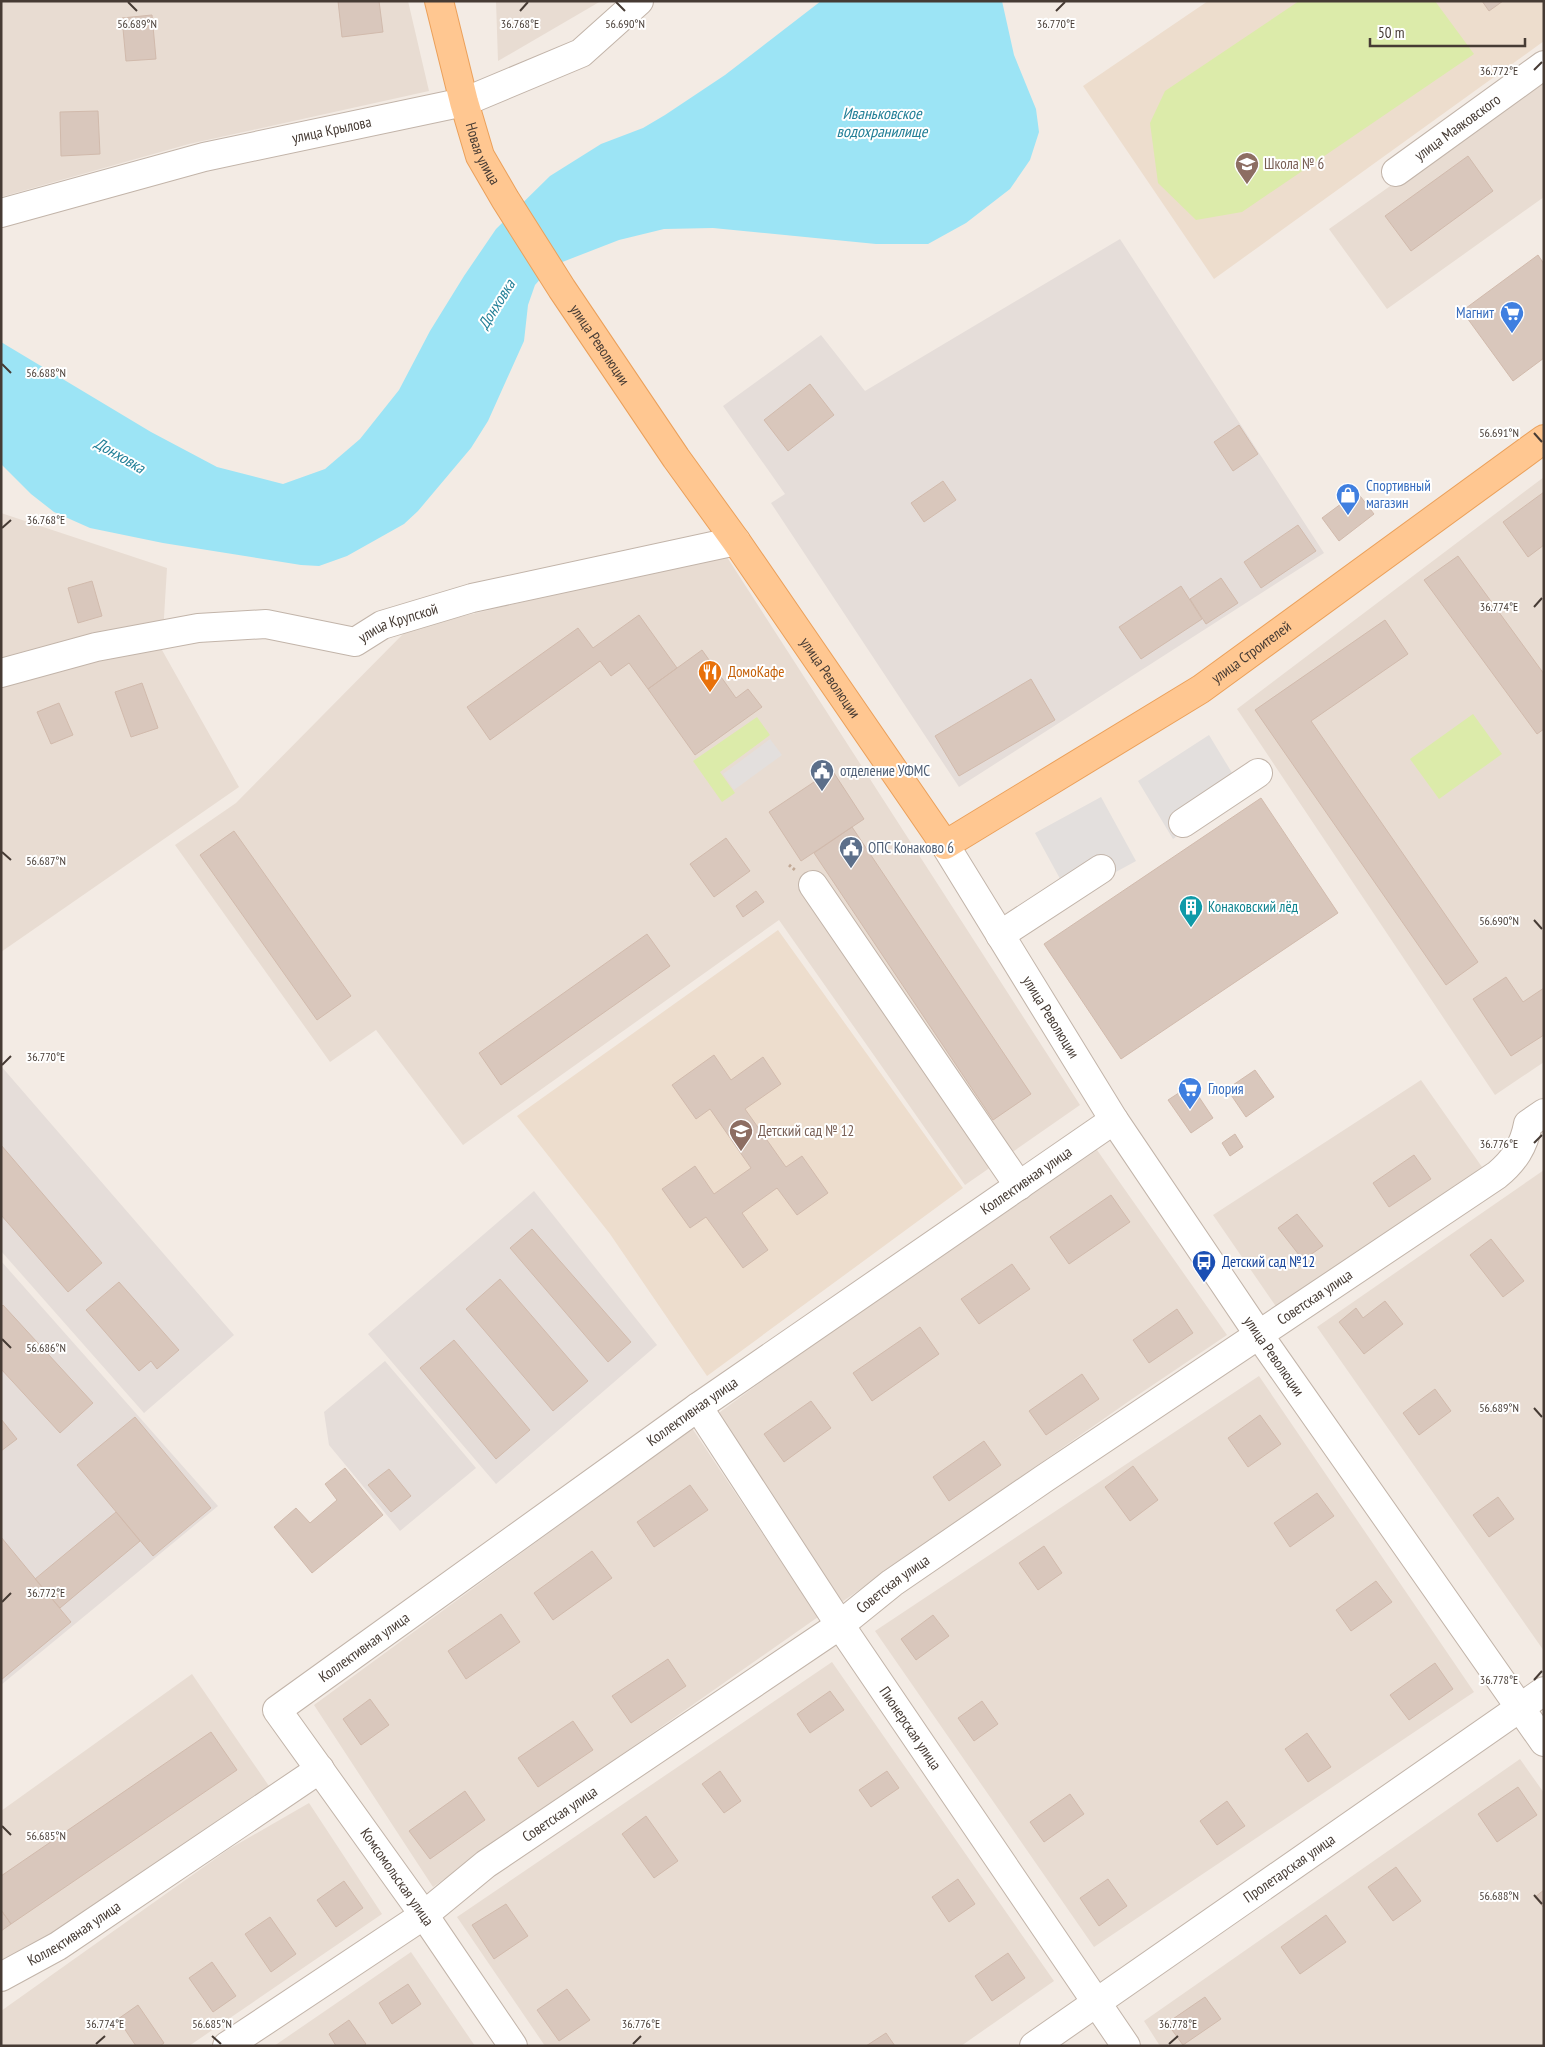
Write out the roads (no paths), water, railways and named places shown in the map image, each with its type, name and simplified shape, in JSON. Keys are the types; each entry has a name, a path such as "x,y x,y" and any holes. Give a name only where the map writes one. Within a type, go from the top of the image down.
{"main road":[{"name":"Новая улица","path":"439,1 464,102 480,156 562,289"},
{"name":"улица Революции","path":"562,289 676,458 736,541 945,845"},
{"name":"улица Строителей","path":"945,845 1201,689 1544,439"}],"street":[{"name":"улица Крылова","path":"1,213 204,156 464,102 581,54 639,1"},
{"name":"улица Маяковского","path":"1396,172 1544,65"},
{"name":"улица Крупской","path":"1,673 96,647 198,628 266,624 355,642 382,625 472,598 736,541"},
{"path":"1184,823 1258,773"},
{"name":"улица Революции","path":"945,845 1114,1120 1259,1334 1544,1742"},
{"path":"1000,935 1101,869"},
{"path":"813,885 1019,1186"},
{"name":"Советская улица","path":"227,2046 424,1915 486,1864 840,1625 900,1578 1259,1334 1497,1176 1519,1152 1528,1124 1544,1113"},
{"name":"Коллективная улица","path":"277,1710 698,1407 1114,1120"},
{"name":"Пионерская улица","path":"698,1407 840,1625 1126,2046"},
{"name":"Пролетарская улица","path":"1034,2046 1544,1690"},
{"name":"Комсомольская улица","path":"277,1710 424,1915 513,2046"},
{"name":"Коллективная улица","path":"1,1977 58,1946 320,1769"}],"water":[{"name":"Иваньковское водохранилище","path":"821,1 1002,1 1014,55 1036,109 1039,132 1030,160 1010,189 966,223 928,244 876,244 713,228 664,229 619,240 552,266 535,285 528,305 524,341 488,421 471,448 418,511 404,524 347,556 319,566 301,565 163,543 90,528 54,512 31,494 1,464 1,342 151,432 217,467 283,484 325,469 360,439 399,390 430,331 496,229 550,176 601,144 643,128 665,115 725,75"}],"place":[{"name":"Школа № 6","path":"1247,185"},
{"name":"Магнит","path":"1512,334"},
{"name":"Спортивный магазин","path":"1348,516"},
{"name":"ДомоКафе","path":"710,693"},
{"name":"отделение УФМС","path":"822,792"},
{"name":"ОПС Конаково 6","path":"851,869"},
{"name":"Конаковский лёд","path":"1191,928"},
{"name":"Глория","path":"1190,1110"},
{"name":"Детский сад № 12","path":"741,1152"},
{"name":"Детский сад №12","path":"1204,1283"}],"water label":[{"name":"Донховка","path":"496,304"},
{"name":"Донховка","path":"120,455"}]}
